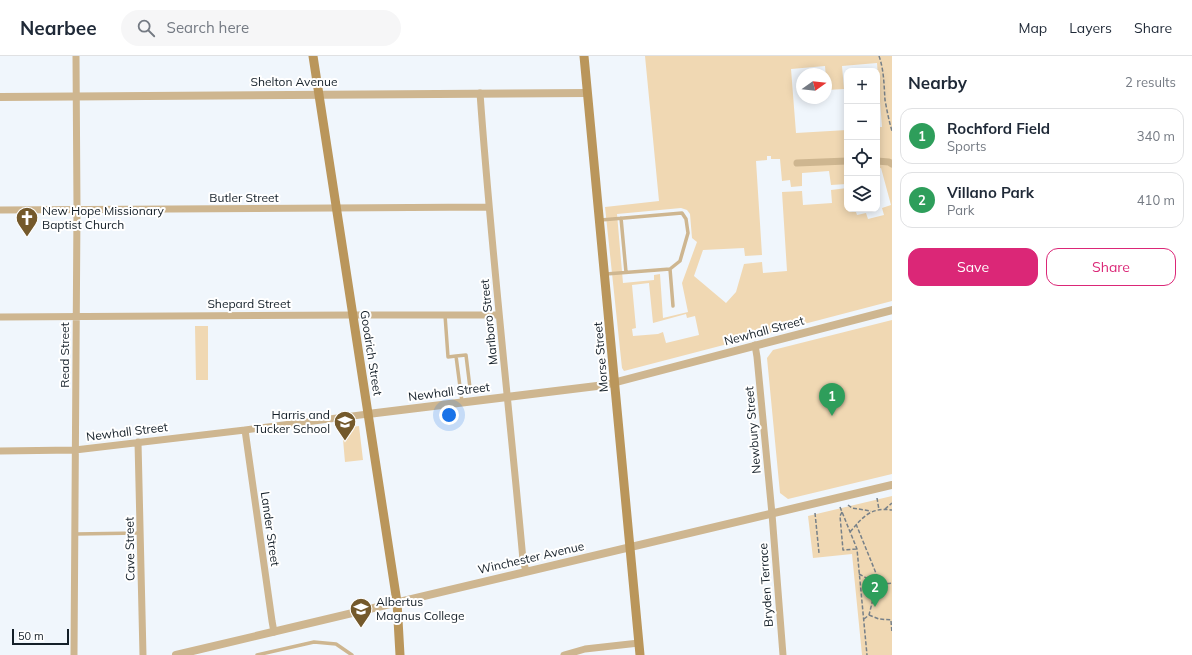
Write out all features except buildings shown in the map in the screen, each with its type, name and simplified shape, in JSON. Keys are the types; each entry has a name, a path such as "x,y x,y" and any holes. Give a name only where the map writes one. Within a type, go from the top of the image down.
{"main road":[{"name":"Goodrich Street","path":"314,56 352,315 397,602 400,655"},
{"name":"Morse Street","path":"584,56 640,655"}],"street":[{"name":"Read Street","path":"74,655 77,209 76,56"},
{"name":"Marlboro Street","path":"480,93 499,315 526,572"},
{"name":"Shelton Avenue","path":"0,97 587,93"},
{"path":"797,163 844,161"},
{"path":"880,162 889,162 892,164"},
{"name":"Butler Street","path":"0,210 489,207"},
{"name":"Newhall Street","path":"0,451 75,450 605,385 892,310"},
{"name":"Shepard Street","path":"0,317 499,315"},
{"name":"Newbury Street","path":"755,346 772,514"},
{"name":"Lander Street","path":"245,430 274,632"},
{"name":"Cave Street","path":"138,442 143,655"},
{"name":"Winchester Avenue","path":"177,655 630,546 892,485"},
{"name":"Bryden Terrace","path":"772,514 782,655"},
{"path":"564,655 585,649 639,643"}],"lane":[{"path":"600,220 682,213 685,215 688,233 680,261 670,269 605,274"},
{"path":"621,218 626,272"},
{"path":"670,269 673,306"},
{"path":"445,315 448,357 466,355 470,388 460,389"},
{"path":"456,356 462,403"},
{"path":"75,534 140,533"},
{"path":"257,655 314,642 336,644 352,655"}],"path":[{"path":"879,56 883,67 886,101 892,131"},
{"path":"877,498 879,510"},
{"path":"885,509 892,503"},
{"path":"848,505 852,508 872,512"},
{"path":"840,507 857,549 866,655"},
{"path":"850,532 861,519 872,512 885,509 892,510"},
{"path":"842,512 840,516 843,550 857,549"},
{"path":"815,513 819,553"},
{"path":"856,524 880,583"},
{"path":"859,574 877,583 892,583"},
{"path":"863,619 870,615 877,583"},
{"path":"870,615 879,619 891,620 892,633"}],"shaded area":[{"path":"645,56 892,56 892,301 624,371 622,368 605,207 659,201","holes":["681,208 687,210 690,214 692,238 697,242 682,283 688,312 663,318 660,274 654,275 654,280 623,283 617,214","649,283 653,323 686,314 687,318 695,316 699,335 666,343 663,332 658,334 633,336 632,329 636,328 632,285"]},
{"path":"892,320 892,474 788,499 780,493 767,358 773,350"},
{"path":"195,326 208,326 208,380 196,380"},
{"path":"359,426 363,460 345,462 342,428"},
{"path":"892,496 892,655 862,655 852,554 813,558 808,516"}],"place":[{"name":"New Hope Missionary Baptist Church","path":"27,238"},
{"name":"Rochford Field","path":"832,416"},
{"name":"Harris and Tucker School","path":"345,442"},
{"name":"Villano Park","path":"875,607"},
{"name":"Albertus Magnus College","path":"361,628"}]}
